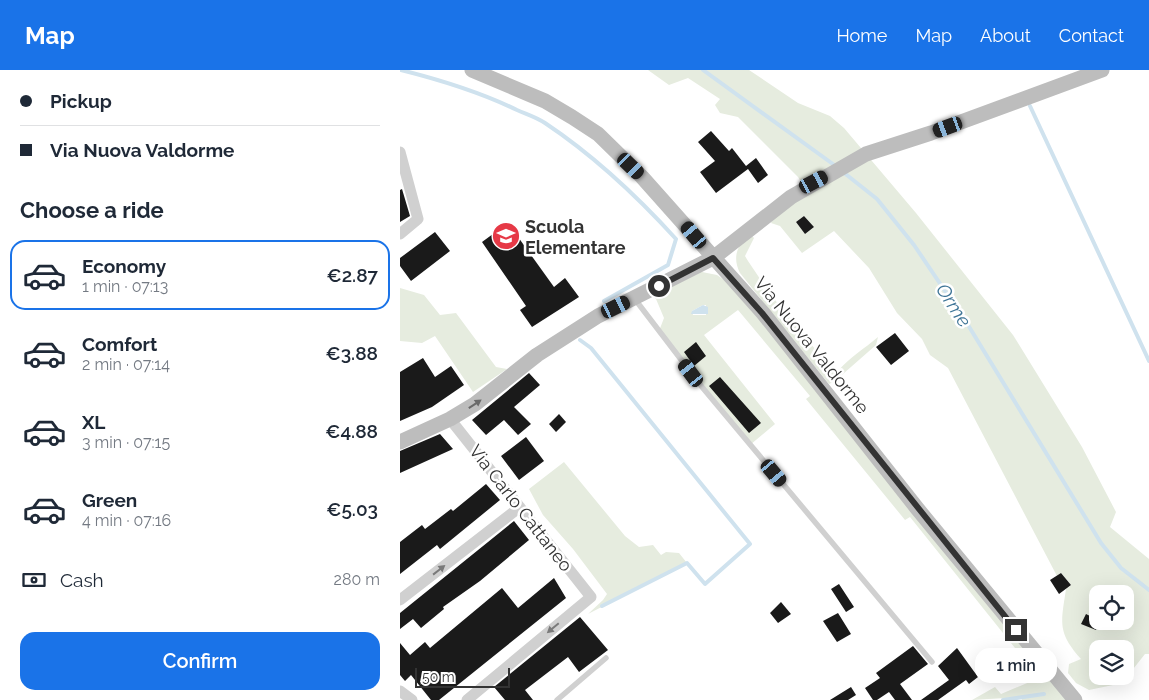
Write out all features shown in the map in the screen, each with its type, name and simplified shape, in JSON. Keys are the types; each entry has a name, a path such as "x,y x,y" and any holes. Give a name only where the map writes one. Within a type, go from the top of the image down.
{"main road":[{"name":"Via Nuova Valdorme","path":"472,70 545,101 598,134 674,211 762,313 922,515 1075,700"},
{"path":"400,442 450,419 475,404 552,345 598,316 713,258 791,197 814,182 866,154 932,133 1102,70"}],"street":[{"path":"400,152 418,218 400,234"},
{"name":"Via Carlo Cattaneo","path":"450,419 591,597 467,700"},
{"path":"400,600 520,507"},
{"path":"400,692 401,700"},
{"path":"400,692 412,700"}],"lane":[{"path":"634,298 702,387 932,662"},
{"path":"558,700 606,658"}],"shaded area":[{"path":"648,70 749,70 798,103 830,116 844,128 916,213 1013,335 1082,447 1116,512 1110,527 1149,559 1149,654 1145,654 1134,668 1134,640 1089,640 1089,685 1113,685 1089,690 1076,683 1068,673 1069,664 1081,659 1073,650 1064,634 1063,627 1062,619 1066,589 1071,585 1061,573 1057,576 948,368 930,355 922,339 897,313 869,268 834,231 802,253 780,226 771,223 777,213 805,188 798,177 738,117 720,113 715,105 720,99 688,78 669,85","holes":["804,216 814,227 805,234 796,222"]},
{"path":"750,234 754,238 745,256 748,261 771,295 833,371 838,371 852,357 878,337 876,345 835,381 829,384 740,273 736,262 737,252 742,242"},
{"path":"697,271 717,275 752,300 1075,700 1022,700 1021,697 972,700 995,687 1001,694 1039,678 910,517 905,520 806,399 810,396 738,310 704,335 775,424 750,445 659,331 664,318 656,299 646,292","holes":["706,305 706,315 693,315 692,311"]},
{"path":"400,288 424,295 440,315 456,313 496,367 507,369 473,392 435,336 422,343 400,341"},
{"path":"564,462 625,536 639,547 653,545 661,555 666,552 679,553 687,563 588,614 607,594 573,549 543,515 529,489"}],"water":[{"path":"703,305 708,307 708,314 691,314 692,311"}],"building":[{"path":"711,131 729,151 732,148 746,166 756,158 768,175 758,183 748,169 716,193 700,172 715,161 698,142"},
{"path":"402,189 410,216 400,222 400,190"},
{"path":"804,216 814,227 805,234 796,222"},
{"path":"508,223 554,287 565,278 579,297 532,327 520,310 526,306 482,242"},
{"path":"435,232 450,251 411,281 400,266 400,258"},
{"path":"895,333 909,351 891,365 876,347"},
{"path":"696,342 706,356 694,366 684,352"},
{"path":"423,358 435,377 451,366 464,385 432,407 400,421 400,372"},
{"path":"529,373 540,385 514,407 531,424 518,435 504,420 486,435 472,420"},
{"path":"720,377 761,423 749,433 709,386"},
{"path":"559,414 566,422 556,432 549,424"},
{"path":"440,434 453,449 400,473 400,451"},
{"path":"526,437 544,461 519,480 501,456"},
{"path":"486,484 500,500 440,549 437,545 400,574 400,542 422,525 425,529 451,509 453,511"},
{"path":"514,521 529,540 480,581 443,607 444,609 421,628 413,619 400,629 400,613"},
{"path":"1061,573 1071,585 1059,594 1050,580"},
{"path":"554,578 566,598 439,700 431,700 411,675 405,681 400,675 400,643 410,655 425,642 430,648 502,588 518,608"},
{"path":"839,584 854,607 846,612 831,589"},
{"path":"781,602 791,614 778,623 770,613"},
{"path":"838,613 851,634 837,642 823,621"},
{"path":"1086,614 1089,616 1089,627 1081,624"},
{"path":"580,617 608,650 579,672 568,657 525,690 533,700 505,700 494,687"},
{"path":"913,646 928,664 900,684 912,700 895,700 889,692 877,700 873,700 865,688 880,678 876,673"},
{"path":"957,648 978,677 969,684 966,680 938,700 921,700 949,680 938,666"},
{"path":"851,687 856,695 848,700 830,700"}],"waterway":[{"path":"401,70 475,92 542,121 563,135 614,177 676,239 668,265 604,301"},
{"name":"Orme","path":"703,70 837,167"},
{"path":"1030,106 1149,361"},
{"name":"Orme","path":"843,172 877,199 914,245 968,325 1101,543 1121,568 1149,590"},
{"path":"580,340 591,348 750,544 705,584 687,563 602,606"},
{"path":"1003,700 1044,694"}],"place":[{"name":"Scuola Elementare","path":"506,236"}],"route":[{"path":"659,286 713,258 737,283 827,392 916,507 1016,630"}]}
